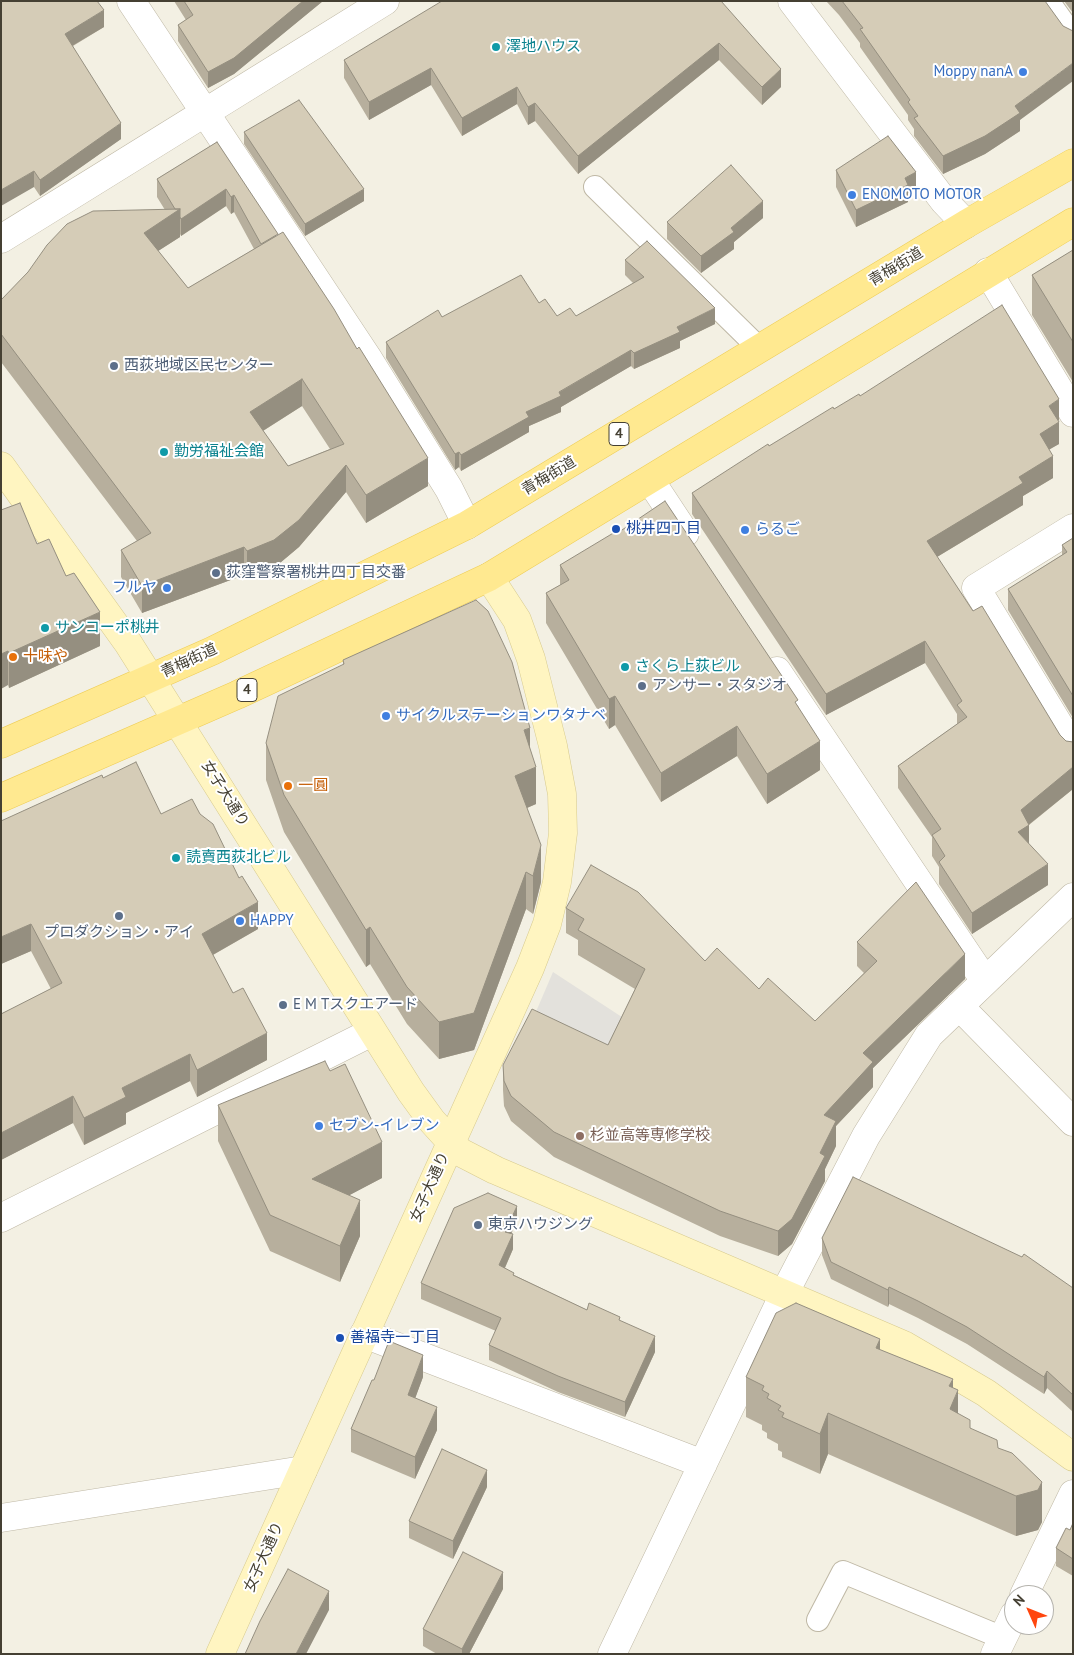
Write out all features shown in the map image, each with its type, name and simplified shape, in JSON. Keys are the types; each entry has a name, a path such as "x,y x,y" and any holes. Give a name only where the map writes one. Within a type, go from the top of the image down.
{"main road":[{"name":"青梅街道","path":"1,744 152,679 467,525 966,224 1073,163"},
{"name":"4","path":"1,798 179,721 489,577 1073,222"}],"street":[{"path":"132,1 367,357 449,489 467,525"},
{"path":"1,239 385,1"},
{"path":"792,1 944,201 966,224"},
{"path":"988,272 1073,413"},
{"name":"女子大通り","path":"1,466 152,679 372,1032 432,1121 450,1143 220,1654"},
{"path":"650,480 698,553"},
{"path":"1073,528 976,588 1073,748"},
{"path":"489,577 517,620 531,659 553,746 562,794 563,833 557,882 546,924 530,968 450,1143 472,1159 494,1170 904,1345 986,1393 1073,1457"},
{"path":"764,652 985,981"},
{"path":"612,1654 784,1294 866,1136 929,1035 1073,897"},
{"path":"960,1006 1073,1122"},
{"path":"1,1218 372,1032"},
{"path":"364,1334 703,1464"},
{"path":"1,1518 303,1470"},
{"path":"1029,1585 1073,1494"}],"lane":[{"path":"1048,1 1073,36"},
{"path":"595,187 760,349"},
{"path":"818,1620 843,1572 1004,1636"}],"shaded area":[{"path":"553,972 628,1021 606,1064 529,1028"}],"building":[{"path":"1,1 97,1 104,10 65,34 121,123 40,180 34,171 1,190"},
{"path":"184,1 303,1 234,58 208,72 178,25 193,15"},
{"path":"442,1 721,1 781,69 762,87 719,43 578,156 535,103 528,107 517,87 462,118 431,68 369,102 344,60"},
{"path":"842,1 1045,1 1063,26 1073,31 1073,63 1015,106 1020,113 985,136 943,156 914,118 918,116 908,102 910,100 860,29 863,28"},
{"path":"299,100 364,189 305,224 244,132"},
{"path":"888,136 916,172 905,178 908,185 856,210 836,170"},
{"path":"217,142 278,234 261,244 234,195 231,197 226,189 181,219 180,209 175,209 157,179"},
{"path":"731,165 763,201 731,228 734,232 701,256 667,222"},
{"path":"180,209 144,233 188,288 283,232 334,309 357,349 359,347 428,458 366,495 346,465 299,520 274,540 247,551 244,547 142,586 121,550 151,533 1,334 1,300 28,272 47,245 67,224 93,211","holes":["302,379 344,444 288,466 250,412"]},
{"path":"647,241 715,308 677,327 680,332 634,353 631,350 559,392 561,396 526,412 529,417 461,455 459,452 455,454 386,342 438,310 442,317 521,275 539,303 545,299 557,316 570,308 576,316 644,277 625,260"},
{"path":"1073,250 1073,342 1032,275"},
{"path":"1002,305 1059,399 1049,406 1059,422 1040,434 1053,456 1019,477 1023,483 927,541 973,611 982,606 1060,735 1066,741 1073,742 1073,767 1021,810 1029,825 1018,832 1048,864 972,913 939,862 945,856 932,835 941,829 898,766 967,717 957,705 962,701 925,641 826,694 692,493 768,444 769,446 833,407 834,409 859,394 860,396"},
{"path":"665,501 798,700 795,702 820,741 767,774 737,726 661,773 615,696 609,699 546,593 569,580 560,565 615,532 616,534"},
{"name":"サンコーポ桃井","path":"20,503 37,544 49,539 66,576 74,573 100,612 9,653 8,651 1,654 1,510"},
{"path":"1073,538 1073,696 1008,589 1067,552 1062,545"},
{"path":"476,600 488,611 512,662 530,728 524,730 536,767 515,776 541,845 533,876 526,872 474,1013 439,1022 407,987 370,927 366,930 284,795 266,743 278,696 344,664 343,660"},
{"path":"136,762 161,814 192,799 200,814 213,824 239,878 242,876 258,902 202,934 233,993 243,988 267,1033 197,1070 190,1054 122,1088 126,1097 84,1118 73,1096 1,1133 1,1014 62,983 31,924 1,937 1,821 102,775 103,778"},
{"path":"591,865 638,892 705,961 717,948 759,989 768,978 815,1021 877,961 857,942 916,882 965,954 863,1053 873,1062 824,1115 836,1121 820,1153 825,1156 792,1219 778,1231 720,1211 554,1132 511,1096 504,1081 503,1065 532,1009 608,1045 645,969 578,930 584,919 566,908"},
{"path":"325,1061 330,1071 345,1064 382,1142 312,1179 360,1200 340,1246 270,1215 218,1105"},
{"path":"853,1177 1022,1257 1024,1254 1073,1288 1073,1395 1047,1371 1044,1377 967,1327 889,1287 888,1290 831,1262 822,1238"},
{"path":"488,1193 517,1206 505,1232 513,1234 499,1265 514,1273 513,1275 587,1310 589,1303 620,1317 619,1320 655,1336 625,1402 558,1376 489,1345 501,1318 421,1283 454,1208"},
{"path":"796,1303 880,1339 876,1348 953,1379 949,1386 958,1390 950,1409 970,1420 970,1428 997,1440 998,1448 1012,1453 1042,1482 1038,1490 1016,1496 828,1413 820,1434 782,1417 784,1413 778,1410 781,1406 767,1398 769,1394 762,1390 764,1386 746,1377 776,1313"},
{"path":"389,1341 423,1355 408,1395 437,1407 415,1457 351,1429 372,1380 374,1380"},
{"path":"442,1449 487,1470 453,1541 409,1521"},
{"path":"1073,1523 1073,1559 1056,1548 1066,1528 1070,1530"},
{"path":"463,1552 503,1572 462,1649 423,1629"},
{"path":"288,1569 329,1591 296,1654 245,1654 260,1621"}],"place":[{"name":"澤地ハウス","path":"496,47"},
{"name":"Moppy nanA","path":"1023,72"},
{"name":"ENOMOTO MOTOR","path":"852,195"},
{"name":"西荻地域区民センター","path":"114,366"},
{"name":"勤労福祉会館","path":"164,452"},
{"name":"桃井四丁目","path":"616,529"},
{"name":"らるご","path":"745,530"},
{"name":"荻窪警察署桃井四丁目交番","path":"216,573"},
{"name":"フルヤ","path":"167,588"},
{"name":"サンコーポ桃井","path":"45,628"},
{"name":"十味や","path":"13,657"},
{"name":"さくら上荻ビル","path":"625,667"},
{"name":"アンサー・スタジオ","path":"642,686"},
{"name":"サイクルステーションワタナベ","path":"386,716"},
{"name":"一圓","path":"288,786"},
{"name":"読賣西荻北ビル","path":"176,858"},
{"name":"プロダクション・アイ","path":"119,916"},
{"name":"HAPPY","path":"240,921"},
{"name":"E M Tスクエアード","path":"283,1005"},
{"name":"セブン-イレブン","path":"319,1126"},
{"name":"杉並高等専修学校","path":"580,1136"},
{"name":"東京ハウジング","path":"478,1225"},
{"name":"善福寺一丁目","path":"340,1338"}]}
